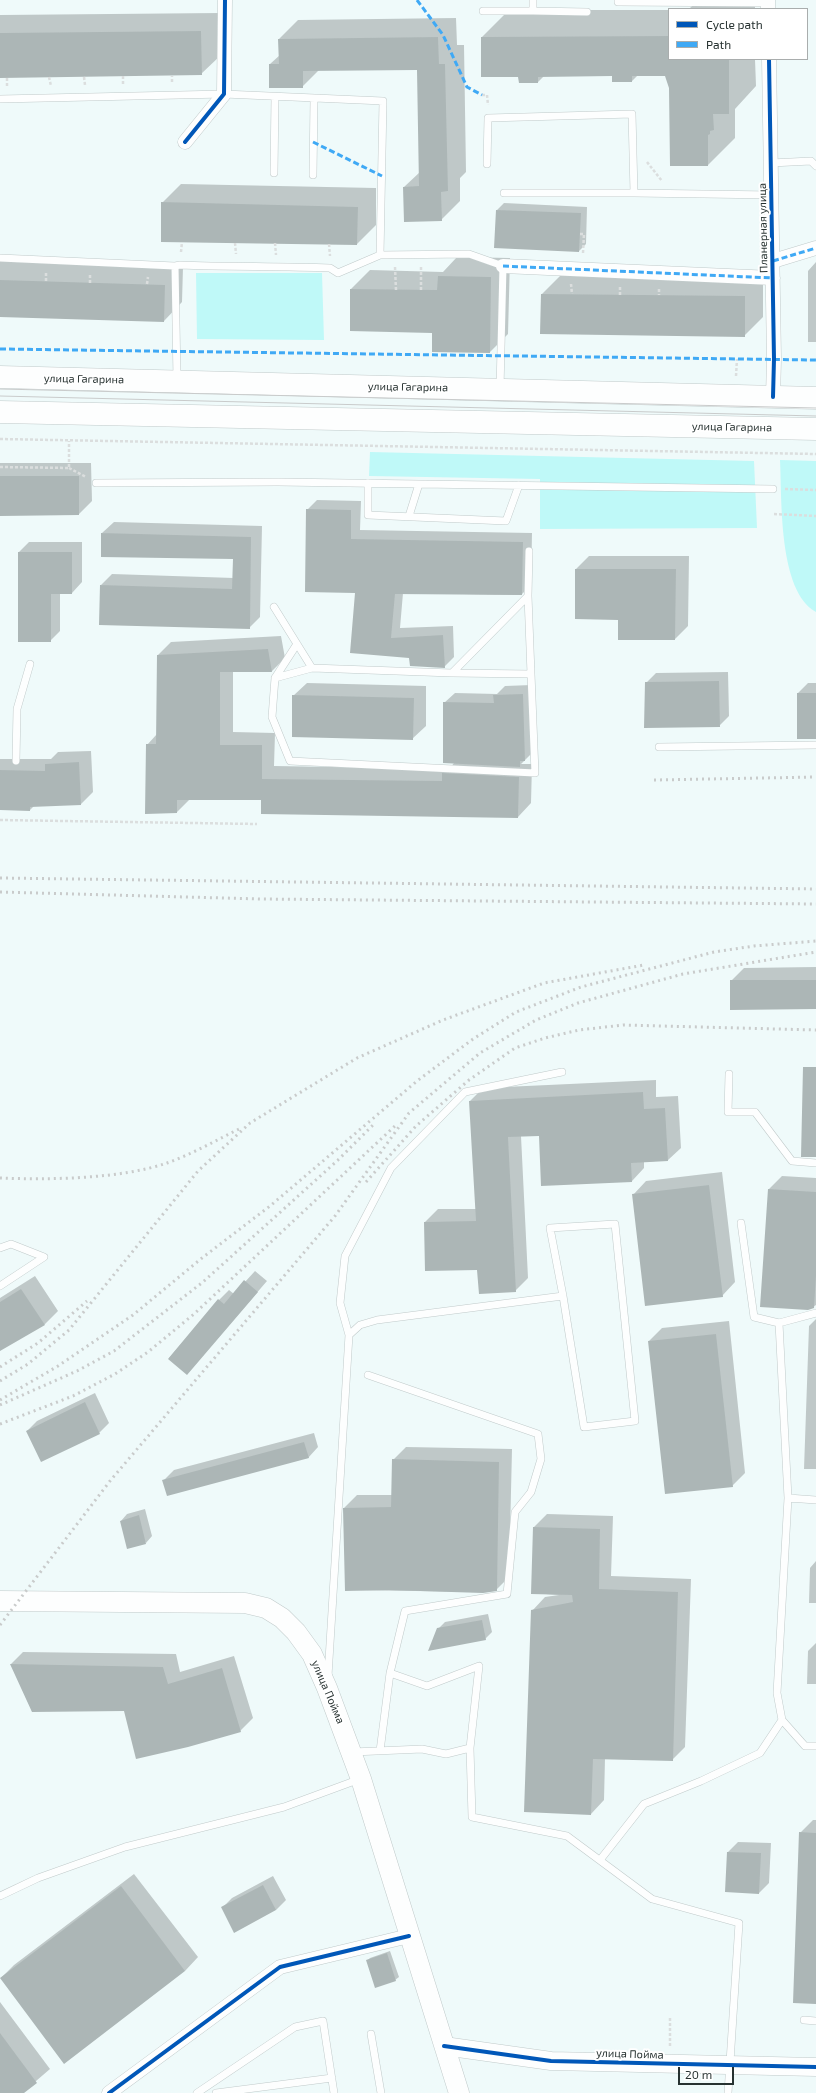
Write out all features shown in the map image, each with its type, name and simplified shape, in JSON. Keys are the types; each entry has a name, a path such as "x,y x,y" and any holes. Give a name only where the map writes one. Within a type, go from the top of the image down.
{"main road":[{"name":"улица Гагарина","path":"0,377 816,398"},
{"path":"773,397 773,428"},
{"name":"улица Гагарина","path":"0,412 816,428"},
{"name":"улица Пойма","path":"0,1601 245,1603 266,1608 282,1618 296,1632 312,1654 327,1688 361,1779 459,2093"}],"street":[{"path":"185,142 224,94 225,0"},
{"name":"Планерная улица","path":"769,60 773,261 773,397"},
{"path":"773,261 816,248"},
{"path":"503,266 773,278"},
{"path":"109,2093 280,1968 409,1936"},
{"name":"улица Пойма","path":"444,2046 551,2061 816,2067"}],"lane":[{"path":"533,0 533,11"},
{"path":"618,0 618,2 768,4"},
{"path":"483,11 587,12"},
{"path":"0,98 224,94 383,101 380,255"},
{"path":"274,173 275,97"},
{"path":"313,175 314,99"},
{"path":"487,164 488,118 632,114 634,193"},
{"path":"771,162 814,162"},
{"path":"504,193 772,195"},
{"path":"0,258 175,266 180,264 236,267 276,266 330,268 338,273 380,255 421,256 469,254 503,266 500,390"},
{"path":"175,266 177,382"},
{"path":"96,483 368,483 773,489"},
{"path":"368,483 368,515 506,520 519,485"},
{"path":"409,516 419,484"},
{"path":"296,644 275,678 272,717 290,761 535,773 528,596 530,550"},
{"path":"452,673 528,596"},
{"path":"274,607 312,668"},
{"path":"16,761 17,709 30,664"},
{"path":"275,678 312,668 532,674"},
{"path":"659,747 816,745"},
{"path":"327,1688 349,1335 340,1303 346,1256 392,1168 465,1092 562,1072"},
{"path":"729,1074 728,1112 755,1112 792,1161 816,1163"},
{"path":"741,1223 754,1317 780,1323 816,1313"},
{"path":"615,1224 635,1421 584,1426 563,1296 550,1228 615,1224"},
{"path":"0,1248 12,1244 44,1257 0,1286"},
{"path":"349,1335 360,1325 377,1320 563,1296"},
{"path":"780,1323 788,1498 777,1693 782,1720 805,1746 816,1746"},
{"path":"368,1374 538,1434 541,1459 531,1492 515,1512 507,1594 406,1611 390,1673 380,1751"},
{"path":"788,1498 816,1500"},
{"path":"390,1673 427,1686 479,1666 470,1748 472,1817 567,1836 652,1899 739,1922 728,2093"},
{"path":"600,1860 644,1804 701,1781 760,1754 782,1720"},
{"path":"351,1752 422,1749 446,1754 470,1748"},
{"path":"0,1896 38,1878 125,1847 284,1807 361,1779"},
{"path":"804,2020 816,2021"},
{"path":"197,2093 295,2027 323,2021 334,2093"},
{"path":"371,2034 381,2093"},
{"path":"216,2093 332,2078"}],"path":[{"path":"580,234 584,234 582,270"},
{"path":"394,256 396,290"},
{"path":"420,290 421,256"},
{"path":"0,439 816,454"},
{"path":"69,441 69,468"},
{"path":"0,467 69,468 96,483"},
{"path":"773,489 816,490"},
{"path":"774,514 816,516"},
{"path":"0,820 257,824"}],"shaded area":[{"path":"196,273 322,273 324,340 197,339"},
{"path":"370,452 754,461 757,528 540,529 540,479 369,476"},
{"path":"780,460 816,461 816,612 804,601 795,585 788,565 782,520"}],"building":[{"path":"201,31 202,75 0,78 0,33"},
{"path":"668,36 668,60 729,60 729,114 713,114 714,130 710,131 710,134 708,135 708,166 670,166 669,88 665,76 632,76 632,82 612,82 612,76 538,77 538,83 519,83 518,77 481,77 481,37"},
{"path":"438,37 439,64 445,64 448,191 441,192 442,221 404,222 403,187 419,186 417,70 303,71 303,88 269,88 269,64 279,64 278,39"},
{"path":"161,202 358,207 357,245 161,242"},
{"path":"496,210 581,213 579,252 494,248"},
{"path":"438,276 491,277 490,353 432,352 432,333 350,331 350,289 437,290"},
{"path":"0,280 165,285 164,322 0,317"},
{"path":"541,294 745,296 745,337 540,334"},
{"path":"0,476 79,476 79,515 0,516"},
{"path":"306,509 351,510 351,539 523,542 522,595 395,594 391,638 443,635 445,668 410,666 409,658 350,653 355,593 305,592"},
{"path":"101,533 251,537 250,629 99,625 100,585 232,589 233,559 101,557"},
{"path":"18,552 72,552 72,594 51,594 51,642 18,642"},
{"path":"575,569 676,569 675,640 618,640 618,620 575,619"},
{"path":"268,649 272,672 220,672 220,745 262,745 262,779 442,781 442,773 519,777 518,818 261,814 261,800 177,800 177,813 145,814 146,744 156,744 157,655"},
{"path":"719,681 720,727 644,728 645,682"},
{"path":"797,693 816,693 816,739 797,739"},
{"path":"523,694 525,761 520,761 520,767 443,763 443,702 494,703 493,695"},
{"path":"292,695 414,698 413,740 292,737"},
{"path":"79,762 81,805 30,807 30,811 0,810 0,770 45,771 45,764"},
{"path":"730,980 816,980 816,1009 730,1010"},
{"path":"803,1067 816,1067 816,1157 801,1157"},
{"path":"643,1092 644,1109 665,1108 668,1161 631,1163 632,1182 541,1186 539,1136 508,1137 516,1292 479,1294 477,1270 425,1271 424,1222 476,1221 469,1101"},
{"path":"709,1185 723,1297 645,1306 632,1194"},
{"path":"768,1189 816,1192 816,1276 814,1308 808,1310 760,1307"},
{"path":"244,1280 258,1292 187,1375 168,1359 218,1299 224,1304"},
{"path":"21,1289 45,1325 0,1351 0,1302"},
{"path":"716,1334 733,1487 665,1494 648,1341"},
{"path":"85,1402 100,1434 41,1462 26,1431"},
{"path":"304,1442 309,1458 167,1496 162,1480"},
{"path":"392,1459 499,1462 497,1591 483,1593 389,1590 345,1591 343,1508 391,1507"},
{"path":"139,1515 146,1544 127,1549 120,1521"},
{"path":"533,1527 600,1529 599,1589 678,1592 673,1761 593,1759 591,1815 524,1812 531,1610 573,1602 572,1595 531,1594"},
{"path":"482,1620 486,1640 428,1651 437,1628"},
{"path":"10,1664 163,1667 168,1684 222,1668 241,1732 188,1747 136,1759 124,1711 32,1712"},
{"path":"799,1832 816,1833 816,2004 793,2003"},
{"path":"727,1852 761,1853 759,1894 725,1892"},
{"path":"263,1885 276,1910 234,1933 221,1907"},
{"path":"121,1886 185,1971 64,2064 0,1978"},
{"path":"387,1953 396,1981 375,1988 366,1960"},
{"path":"0,2033 37,2083 24,2093 0,2093"}],"tram line":[{"path":"0,389 816,408"},
{"path":"0,396 816,416"}],"railway":[{"path":"654,780 816,777"},
{"path":"0,878 816,889"},
{"path":"0,892 261,899 816,904"},
{"path":"0,1400 58,1366 133,1315 202,1258 270,1206 417,1081 473,1039 516,1012 581,987 714,952 754,946 816,941"},
{"path":"0,1625 110,1481 335,1216 409,1113 480,1053 536,1020 578,1003 683,974 816,952"},
{"path":"0,1381 28,1364 69,1330 198,1171 250,1123 357,1058 443,1020 544,983 644,965"},
{"path":"366,1182 416,1126 469,1080 515,1048 545,1038 579,1030 623,1025 816,1030"},
{"path":"0,1405 77,1371 114,1351 203,1282 338,1160 374,1124"},
{"path":"0,1424 73,1396 115,1374 148,1352 194,1314 396,1125"},
{"path":"0,1178 41,1179 85,1177 148,1168 185,1156 239,1129"},
{"path":"0,1367 38,1343 87,1301"}],"marked path":[{"path":"417,0 443,35 467,87 482,95"},
{"path":"313,142 382,176"},
{"path":"773,261 816,248"},
{"path":"503,266 773,278"},
{"path":"0,349 816,360"}],"cycle path":[{"path":"185,142 224,94 225,0"},
{"path":"769,60 774,359 773,397"},
{"path":"109,2093 280,1967 409,1936"},
{"path":"444,2046 551,2061 816,2067"}]}
